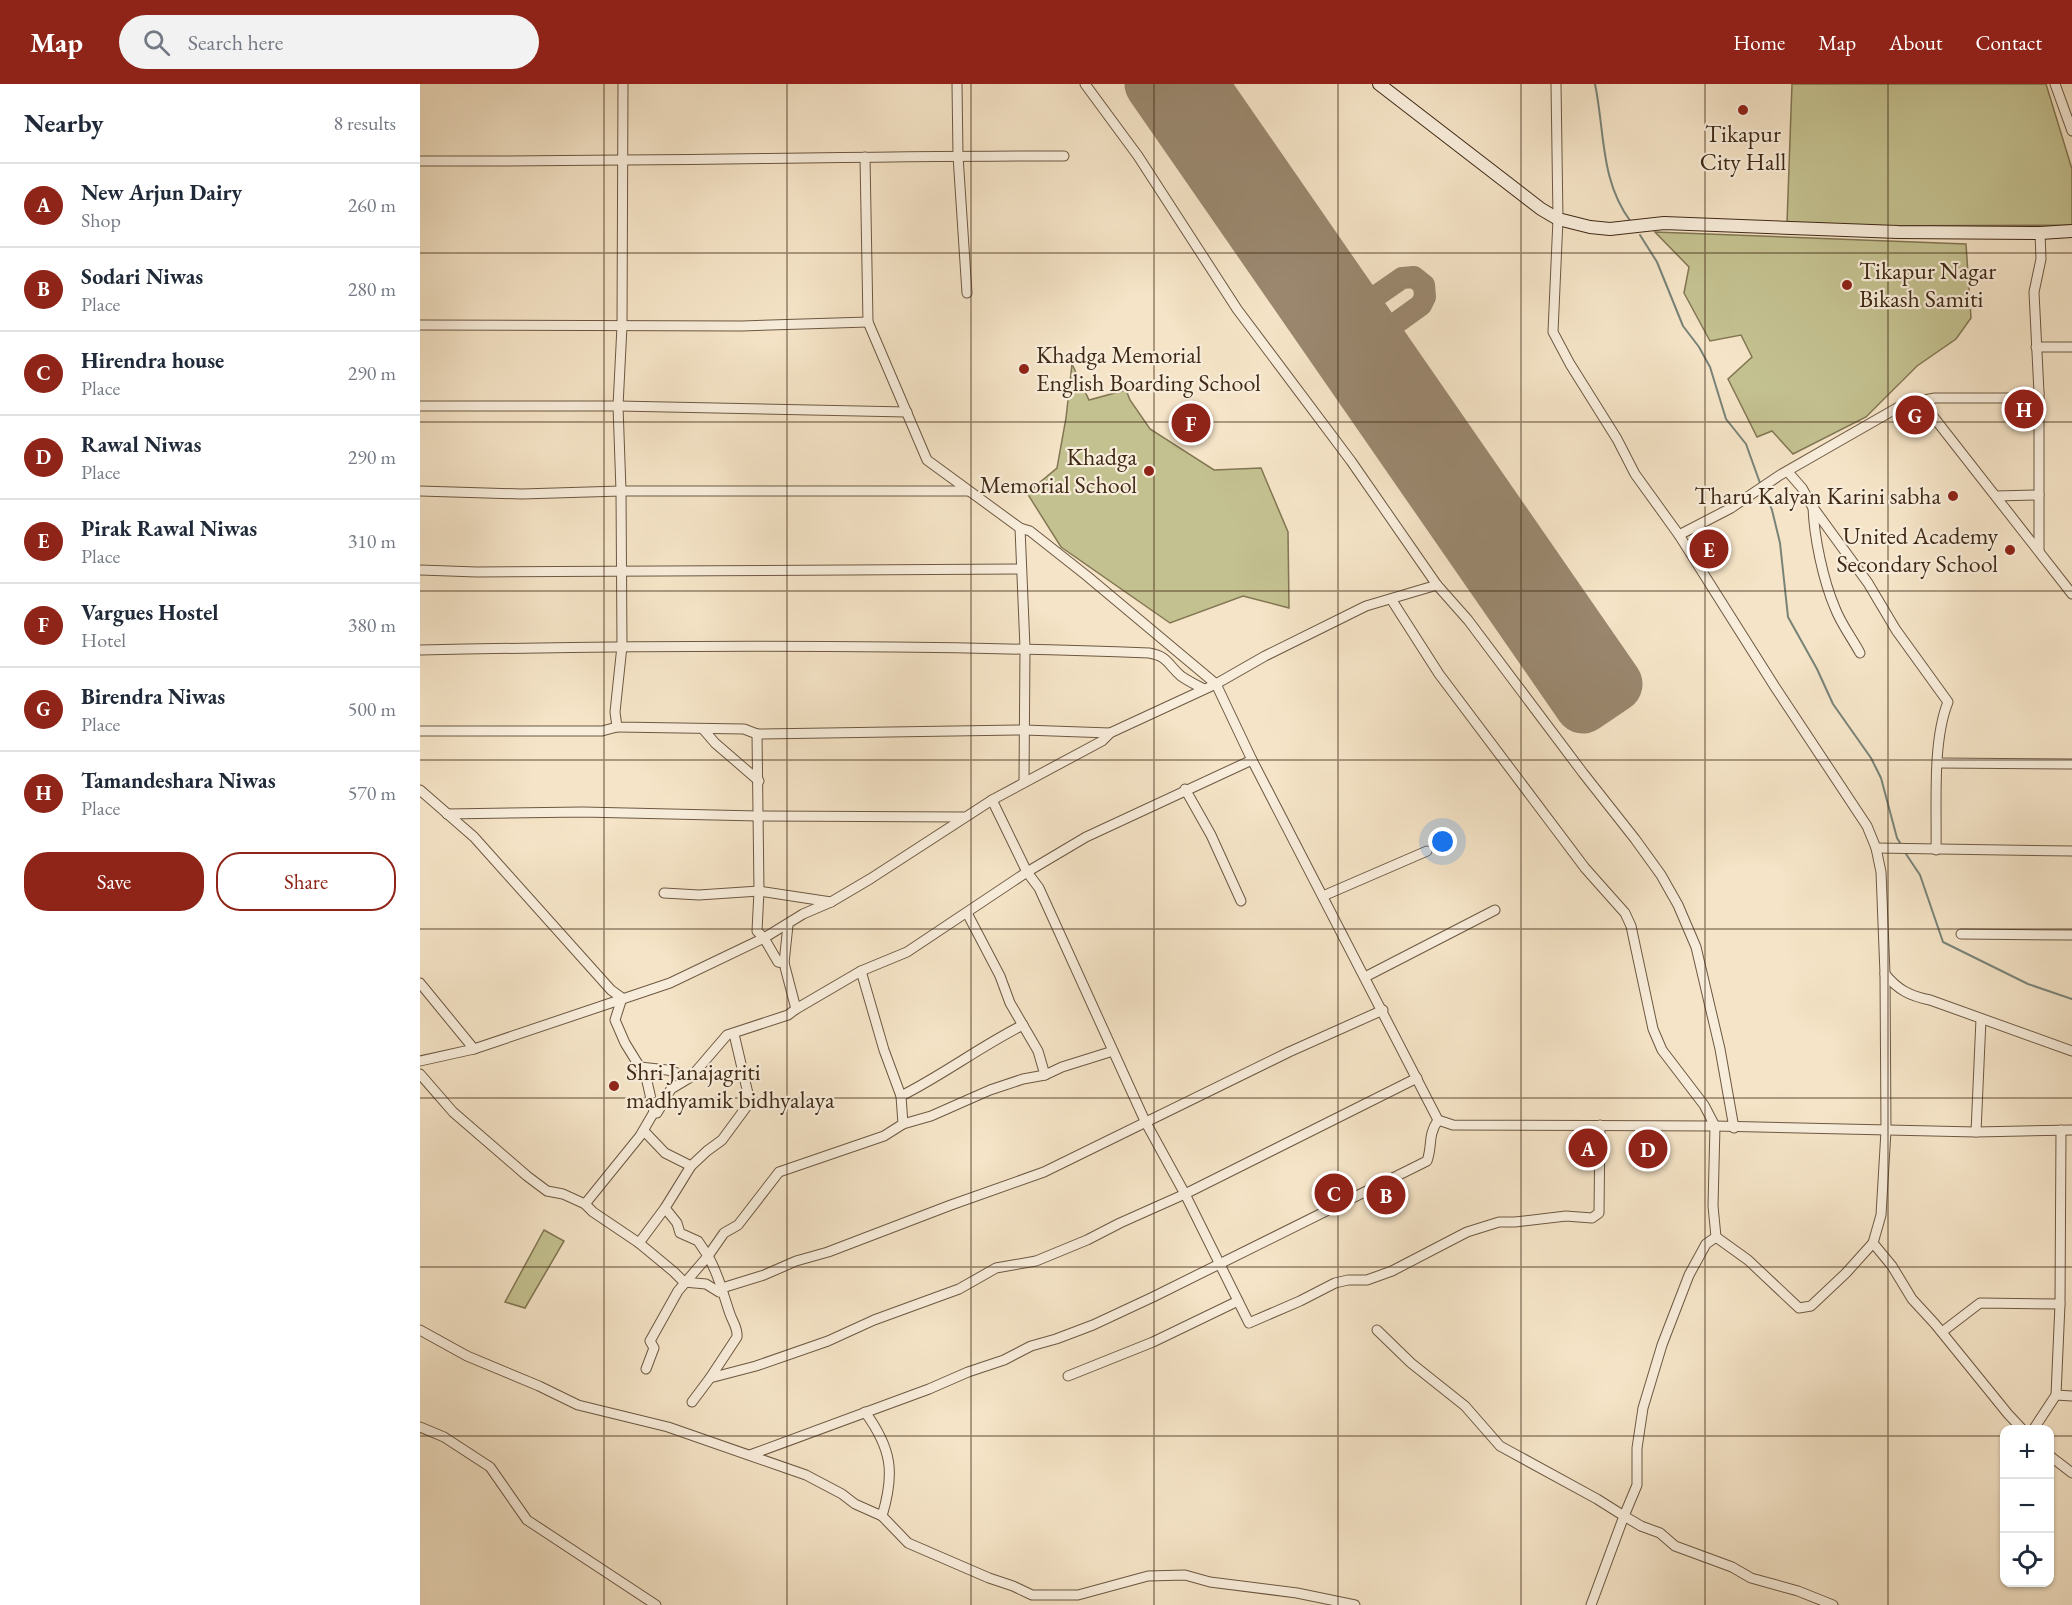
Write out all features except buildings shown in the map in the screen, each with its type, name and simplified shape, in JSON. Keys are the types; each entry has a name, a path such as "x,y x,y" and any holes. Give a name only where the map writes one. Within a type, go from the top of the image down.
{"street":[{"path":"617,728 615,712 622,646 618,406 622,326 623,84"},
{"path":"957,84 958,156 967,293"},
{"path":"1085,84 1138,156 1237,309 1351,461 1437,585 1468,620 1661,875 1678,905 1696,947 1734,1128"},
{"path":"1379,84 1540,209 1558,219 1590,227 1610,229 1664,223 1898,232 2040,233 2072,231"},
{"path":"1391,599 1446,683 1585,868 1625,913 1630,926 1653,1029 1662,1050 1704,1105 1715,1126 1713,1206 1716,1237 1748,1260 1799,1308 1811,1306 1873,1243 1881,1215 1886,1131 1885,974 1881,872 1867,826 1775,687 1679,535 1635,474 1617,439 1582,384 1553,332 1558,219 1556,84"},
{"path":"2055,84 2072,131"},
{"path":"420,161 623,162 1064,156"},
{"path":"865,157 868,322 927,460 1020,528 1030,531 1216,684 1252,760 1438,1120 1453,1125 1715,1126 1976,1132 2072,1130"},
{"path":"2039,550 2039,393 2034,292 2041,259 2040,233"},
{"path":"420,326 742,326 868,322"},
{"path":"2036,347 2072,346"},
{"path":"1679,535 1731,508 1904,404 1935,398 2008,398 2039,393"},
{"path":"1921,401 2072,594"},
{"path":"420,406 618,406 907,412"},
{"path":"1788,472 1802,488 1813,507 1868,583 1896,630 1948,702 1942,717 1938,763 1936,850"},
{"path":"420,491 522,494 621,491 968,491"},
{"path":"1996,496 2039,495"},
{"path":"1813,507 1822,568 1834,607 1860,653"},
{"path":"1020,528 1025,648 1024,781"},
{"path":"420,570 477,572 1020,569"},
{"path":"420,1061 474,1048 670,983 764,938 803,914 831,902 992,800 1102,741 1110,733 1216,684 1265,656 1366,606 1437,585"},
{"path":"420,650 622,646 1025,648 1158,654 1168,660 1180,675 1203,689"},
{"path":"420,731 602,731 617,728 744,729 757,734 1024,730 1110,733"},
{"path":"703,729 714,743 759,781"},
{"path":"757,734 759,781 757,931 764,938 778,963 784,963"},
{"path":"654,1112 657,1113 671,1089 691,1077 727,1035 788,1015 861,971 907,952 1027,872 1086,837 1185,789 1252,760"},
{"path":"1938,763 2072,764"},
{"path":"1185,789 1211,835 1240,901"},
{"path":"420,790 474,837 611,990 622,998"},
{"path":"992,800 1027,872 1039,888 1145,1121 1185,1194 1248,1323 1335,1283 1367,1280 1392,1271 1467,1232 1499,1222 1566,1216 1592,1218 1599,1213 1600,1125"},
{"path":"447,814 583,812 963,818"},
{"path":"1875,848 2072,851"},
{"path":"1323,896 1427,850"},
{"path":"664,893 699,895 759,891 831,902"},
{"path":"1365,977 1495,910"},
{"path":"967,913 992,958 1010,1003 1038,1051 1045,1075"},
{"path":"788,925 784,963 796,1009"},
{"path":"1961,934 2072,935"},
{"path":"861,971 884,1050 901,1096 903,1124"},
{"path":"1885,974 1893,985 1909,995 1930,1000 2072,1051"},
{"path":"420,983 474,1048"},
{"path":"585,1204 644,1131 654,1112 646,1077 625,1044 615,1020 622,998"},
{"path":"420,1074 453,1112 547,1191 563,1194 585,1204 592,1212 639,1243 684,1282 706,1284 719,1292 722,1288 828,1252 1044,1172 1108,1143 1145,1121 1344,1026 1383,1010"},
{"path":"1976,1132 1981,1019"},
{"path":"901,1096 925,1084 1000,1036 1023,1025"},
{"path":"639,1243 691,1167 706,1151 722,1140 750,1102 734,1034"},
{"path":"646,1369 654,1348 651,1341 684,1282 708,1256 724,1233 738,1224 779,1172 884,1136 903,1124 931,1116 990,1090 1023,1079 1045,1075 1062,1067 1113,1051"},
{"path":"640,1067 667,1070 691,1077"},
{"path":"710,1378 756,1366 828,1341 893,1313 959,1289 996,1268 1036,1261 1087,1240 1185,1194 1417,1078"},
{"path":"750,1455 1004,1360 1032,1346 1092,1325 1153,1298 1427,1161 1431,1150 1430,1131 1438,1120"},
{"path":"2036,1425 2056,1395 2060,1306 2061,1130"},
{"path":"644,1131 665,1154 691,1167"},
{"path":"2061,1201 2072,1202"},
{"path":"665,1208 677,1223 680,1233 698,1241 717,1271 730,1316 738,1332 737,1337 692,1402"},
{"path":"1591,1605 1637,1485 1637,1448 1643,1408 1662,1345 1689,1275 1706,1244 1716,1237"},
{"path":"1873,1243 1892,1266 1912,1299 2018,1425"},
{"path":"1068,1376 1153,1342 1238,1301"},
{"path":"1941,1332 1980,1303 2072,1307"},
{"path":"420,1330 467,1356 540,1386 578,1405 668,1427 806,1474 855,1504 882,1516 908,1544 1032,1595 1078,1595 1148,1576 1185,1575 1210,1582 1297,1593 1355,1605"},
{"path":"1377,1330 1411,1363 1465,1406 1500,1446 1641,1526 1660,1533 1674,1546 1732,1567 1751,1578 1833,1605"},
{"path":"2056,1395 2072,1396"},
{"path":"865,1412 879,1432 891,1477 882,1516"},
{"path":"420,1427 444,1437 490,1467 527,1520 656,1605"},
{"path":"2054,1460 2072,1473"}],"shaded area":[{"path":"1792,84 2046,84 2072,169 2072,225 1866,226 1787,223"},
{"path":"1655,232 1966,244 1971,318 1956,339 1917,366 1866,417 1793,454 1772,431 1757,437 1728,379 1752,357 1741,335 1710,341 1684,293 1689,267"},
{"path":"1072,364 1089,400 1126,390 1130,400 1150,429 1214,470 1261,468 1288,532 1289,608 1243,596 1170,623 1061,547 1027,493 1057,468"},
{"path":"544,1230 564,1241 525,1308 505,1302"}],"waterway":[{"path":"1595,84 1609,173 1621,206 1631,222"},
{"path":"1640,235 1657,262 1683,326 1699,347 1710,367 1726,419 1746,444 1760,483"},
{"path":"1765,492 1780,543 1788,617 1817,669 1833,704 1871,758 1881,778 1897,838 1902,846"},
{"path":"1906,854 1920,875 1943,942 2028,984 2072,999"}],"taxiway":[{"path":"1340,321 1402,278 1414,277 1424,285 1425,297 1421,305 1360,349"}],"runway":[{"path":"1153,84 1583,705 1614,684 1199,84"}],"place":[{"name":"Tikapur City Hall","path":"1743,110"},
{"name":"Tikapur Nagar Bikash Samiti","path":"1847,285"},
{"name":"Khadga Memorial English Boarding School","path":"1024,369"},
{"name":"Tamandeshara Niwas","path":"2024,409"},
{"name":"Birendra Niwas","path":"1915,415"},
{"name":"Vargues Hostel","path":"1191,423"},
{"name":"Khadga Memorial School","path":"1149,471"},
{"name":"Tharu Kalyan Karini sabha","path":"1953,496"},
{"name":"Pirak Rawal Niwas","path":"1709,549"},
{"name":"United Academy Secondary School","path":"2010,550"},
{"name":"Shri Janajagriti madhyamik bidhyalaya","path":"614,1086"},
{"name":"New Arjun Dairy","path":"1588,1148"},
{"name":"Rawal Niwas","path":"1648,1149"},
{"name":"Hirendra house","path":"1334,1193"},
{"name":"Sodari Niwas","path":"1386,1195"}]}
